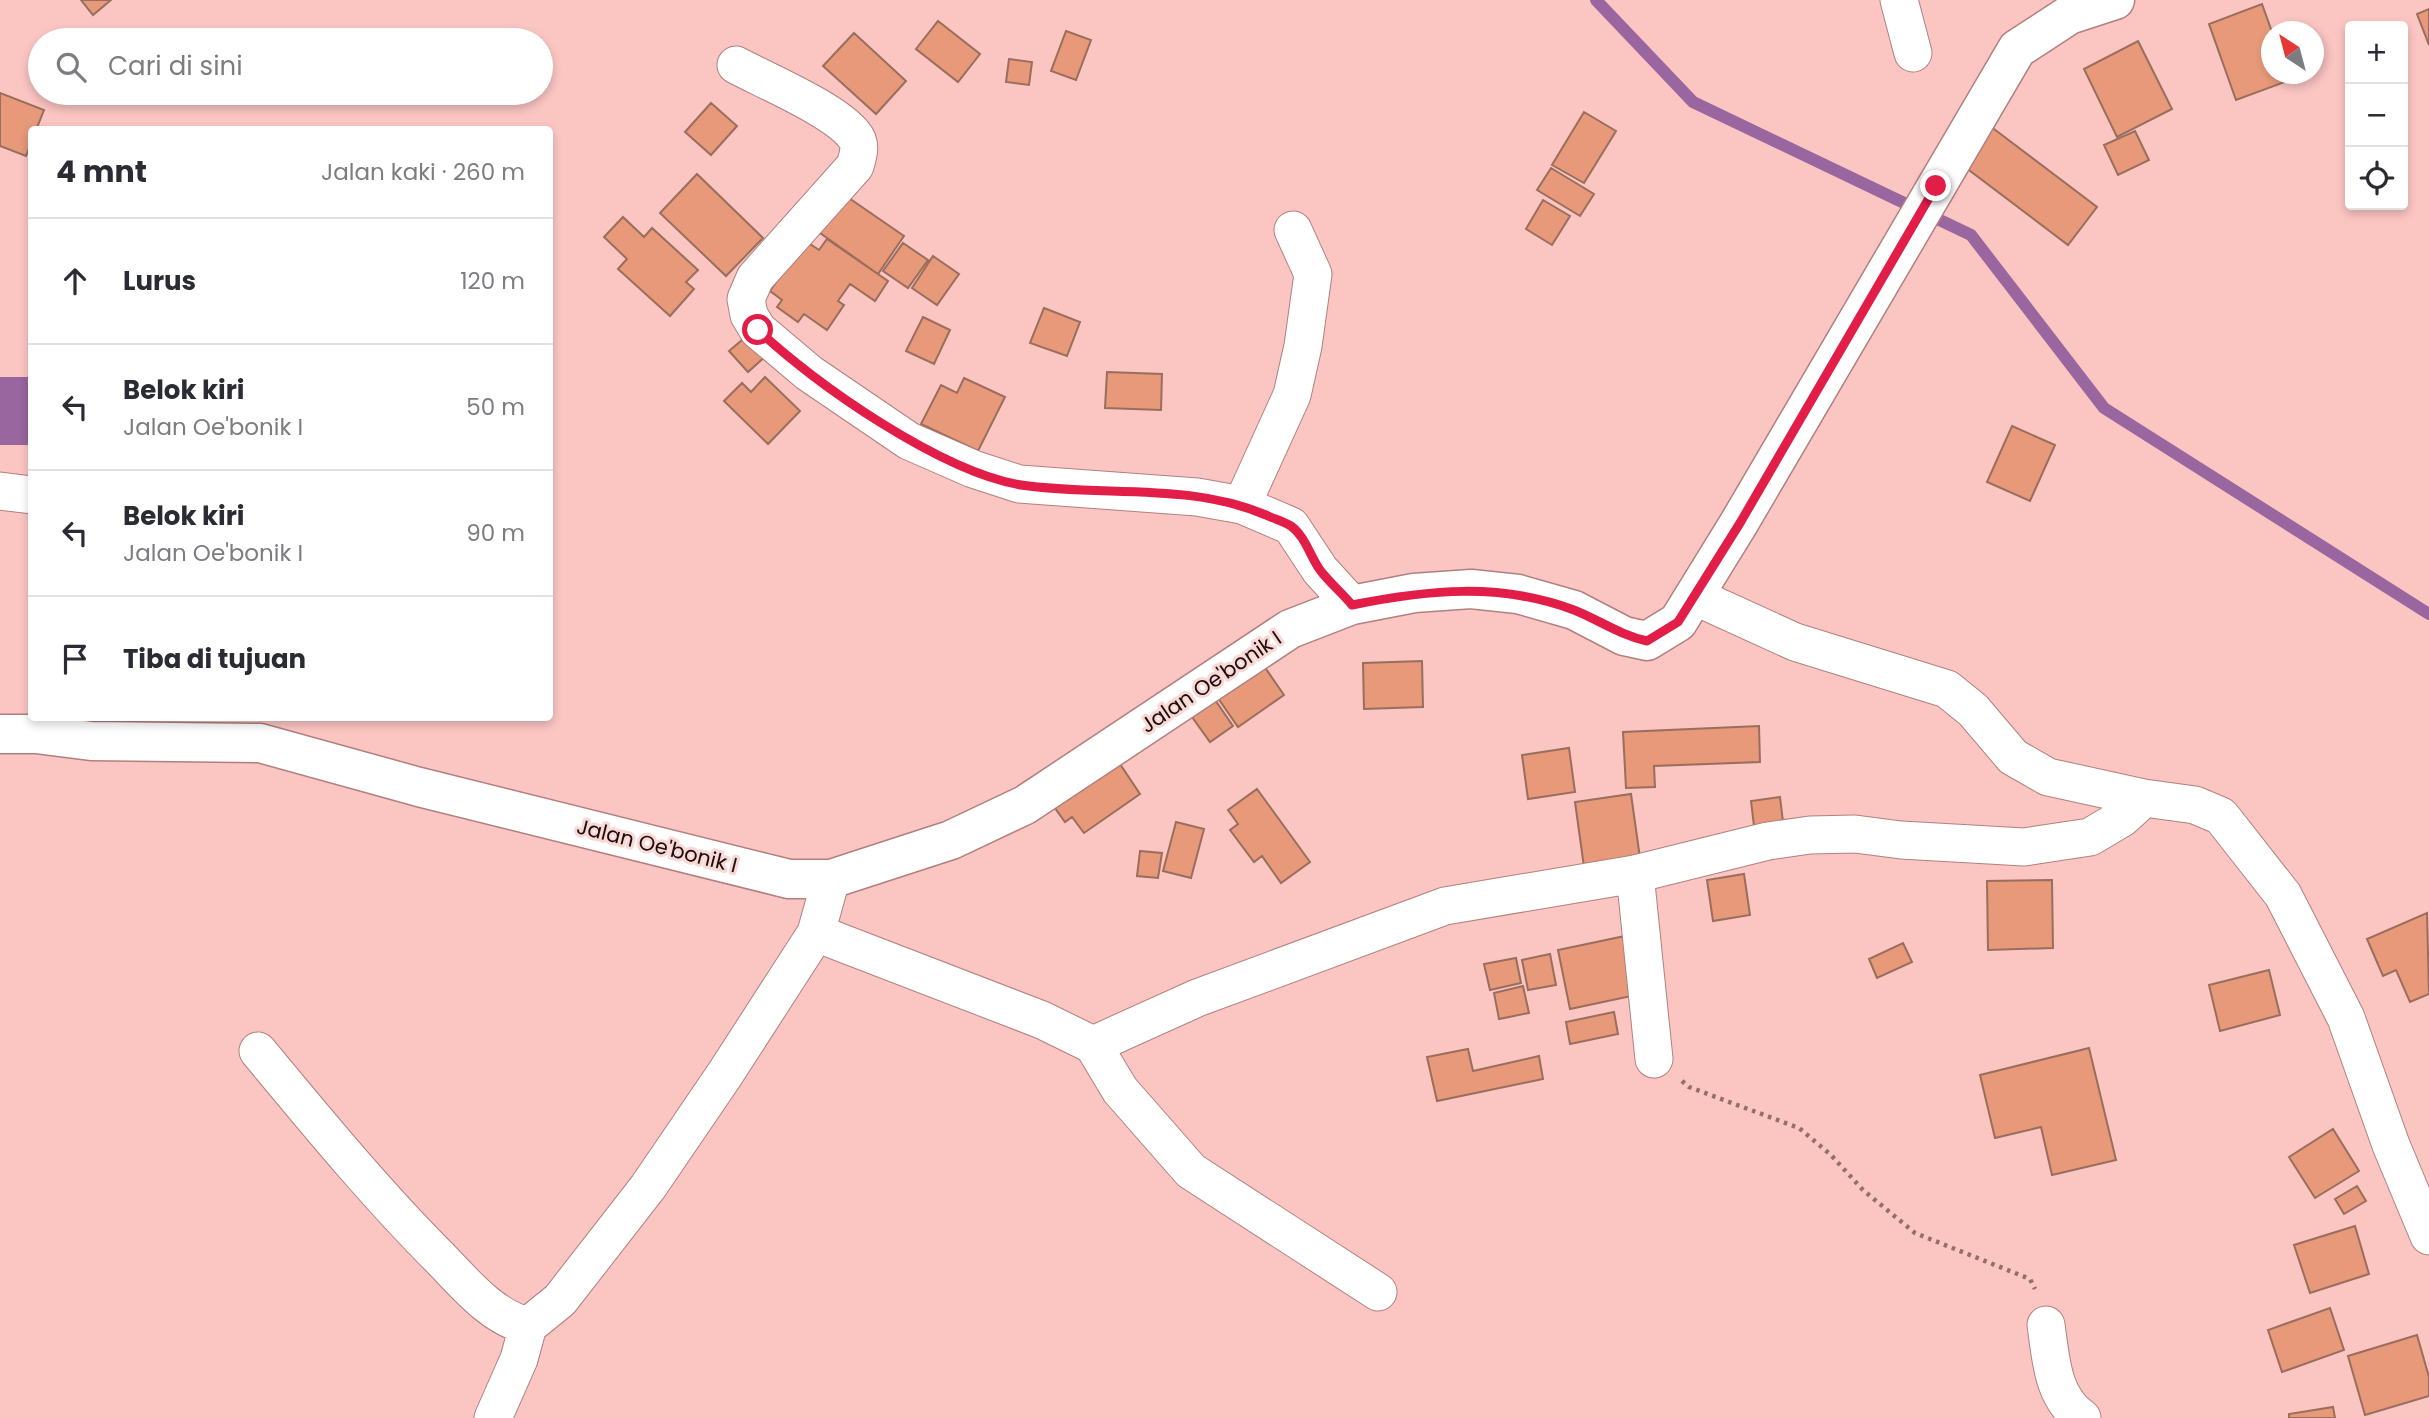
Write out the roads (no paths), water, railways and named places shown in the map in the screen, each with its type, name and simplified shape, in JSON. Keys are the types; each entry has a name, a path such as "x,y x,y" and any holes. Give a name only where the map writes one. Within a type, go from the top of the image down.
{"street":[{"path":"1899,0 1913,53"},
{"name":"Jalan Oe'bonik I","path":"0,734 36,734 91,741 260,743 419,787 789,879 831,879 951,840 1025,805 1290,629 1352,605 1414,593 1471,589 1518,594 1574,610 1624,636 1647,641 1678,622 2017,49 2069,15 2115,0"},
{"path":"736,65 838,119 856,136 859,152 855,166 755,278 746,299 749,315 758,330 778,349 909,441 1007,481 1196,497 1242,505 1291,526 1301,537 1320,570 1352,605"},
{"path":"1242,505 1292,396 1303,346 1313,274 1293,230"},
{"path":"0,491 28,494"},
{"path":"1694,596 1795,642 1947,689 1973,710 2013,757 2048,777 2144,798 2195,805 2221,816 2245,843 2283,895 2346,1018 2391,1145 2429,1236"},
{"path":"1093,1045 1197,998 1445,906 1635,874 1768,841 1810,835 1855,834 1901,840 2024,847 2090,837 2122,818 2144,798"},
{"path":"1635,874 1654,1059"},
{"path":"493,1418 519,1359 527,1326 560,1300 648,1187 816,933 831,879"},
{"path":"816,933 1042,1020 1093,1045 1120,1090 1191,1171 1378,1292"},
{"path":"258,1051 394,1212 482,1300 509,1322 527,1326"},
{"path":"2046,1325 2053,1378 2068,1408 2082,1418"}],"waterway":[{"path":"1596,0 1693,102 1971,235 2104,408 2429,614"},
{"path":"0,411 27,411"}]}
